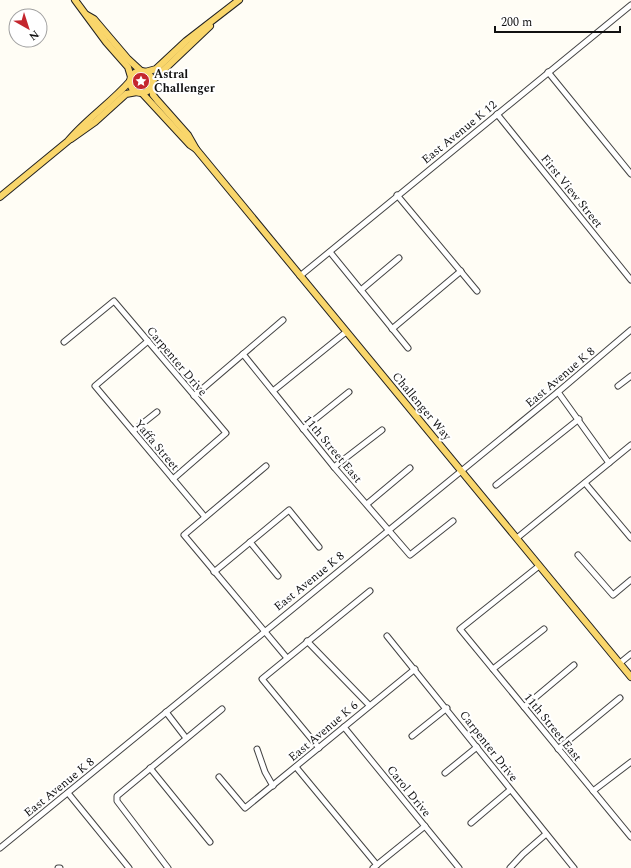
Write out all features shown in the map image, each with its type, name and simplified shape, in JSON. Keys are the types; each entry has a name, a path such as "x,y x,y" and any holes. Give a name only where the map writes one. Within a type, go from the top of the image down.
{"main road":[{"path":"76,0 106,42 128,67 132,88 139,92"},
{"path":"68,141 76,130 116,96 131,79 135,72 156,69 186,41 217,19 239,0"},
{"path":"87,14 94,19 128,59 150,76 151,84"},
{"path":"0,197 68,141 96,122 126,94 147,90 151,84 217,19"},
{"name":"Challenger Way","path":"151,84 154,96 188,135 196,149 631,677"},
{"name":"Challenger Way","path":"139,92 190,145 196,149"}],"street":[{"name":"East Avenue K 12","path":"300,276 398,194 631,5"},
{"path":"548,72 631,174"},
{"name":"First View Street","path":"497,114 631,280"},
{"path":"398,194 477,291"},
{"path":"330,252 408,348"},
{"path":"361,290 399,258"},
{"path":"392,329 461,271"},
{"name":"Carpenter Drive","path":"64,342 114,301 226,433 173,479"},
{"path":"194,396 283,320"},
{"name":"East Avenue K 8","path":"0,848 558,392 631,330"},
{"path":"273,391 346,332"},
{"name":"Yaffa Street","path":"148,341 94,386 205,517"},
{"name":"11th Street East","path":"243,354 334,467 410,555 453,521"},
{"path":"618,386 631,376"},
{"path":"303,429 348,392"},
{"path":"558,392 610,463"},
{"path":"133,431 157,412"},
{"path":"496,485 579,419"},
{"path":"334,467 382,430"},
{"path":"517,538 631,445"},
{"path":"266,466 184,535 287,658"},
{"path":"367,504 410,468"},
{"path":"585,483 631,538"},
{"path":"214,572 289,510 319,547"},
{"path":"250,542 278,576"},
{"path":"578,555 613,594 631,580"},
{"name":"11th Street East","path":"539,566 460,629 593,791 629,830 631,837"},
{"path":"319,748 262,679 370,591"},
{"path":"493,669 544,629"},
{"name":"Carpenter Drive","path":"387,636 447,708 510,790 574,868"},
{"path":"307,641 369,705"},
{"path":"620,663 631,654"},
{"path":"524,707 574,665"},
{"name":"East Avenue K 6","path":"219,776 245,808 369,705 415,669"},
{"path":"558,748 620,698"},
{"path":"412,736 447,708"},
{"path":"168,868 117,801 117,796 222,709"},
{"path":"166,712 186,738"},
{"name":"Carol Drive","path":"344,727 459,868"},
{"path":"445,773 477,747"},
{"path":"257,749 265,772 273,786"},
{"path":"593,791 631,762"},
{"path":"296,767 375,867 425,826"},
{"path":"150,768 210,842"},
{"path":"471,823 510,790"},
{"path":"68,793 129,868"},
{"path":"510,868 523,854 546,834"}],"place":[{"name":"Astral Challenger","path":"141,81"}]}
